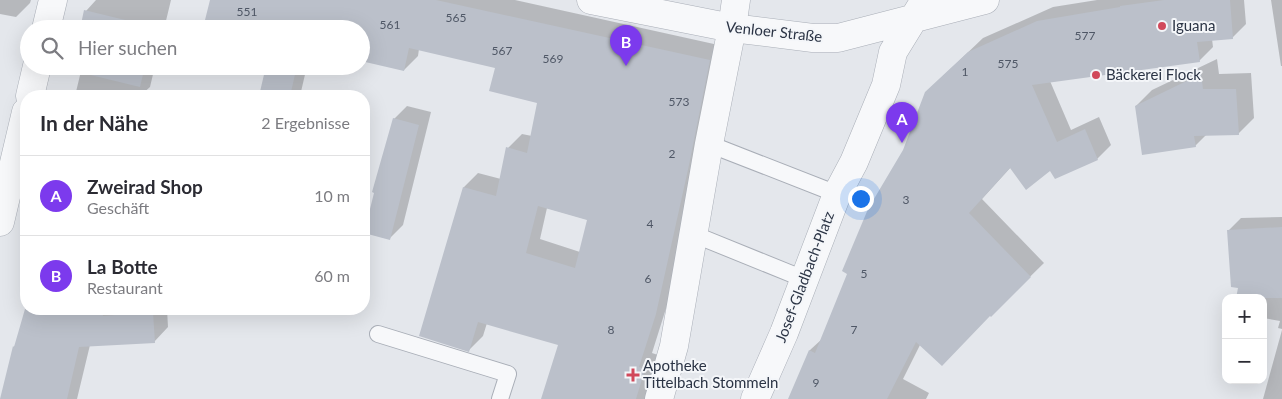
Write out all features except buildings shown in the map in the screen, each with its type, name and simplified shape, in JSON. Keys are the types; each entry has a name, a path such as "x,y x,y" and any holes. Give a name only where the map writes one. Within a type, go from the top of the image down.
{"street":[{"path":"48,20 53,0"},
{"name":"Venloer Straße","path":"591,0 732,28 813,38 838,38 919,9 985,0"},
{"path":"659,399 674,346 736,0"},
{"name":"Josef-Gladbach-Platz","path":"755,399 837,194 854,162 886,85 892,52 919,9"},
{"path":"31,90 35,75"},
{"path":"0,222 20,137"}],"lane":[{"path":"709,144 837,194"},
{"path":"693,234 804,279"},
{"path":"378,334 508,374 500,399"}],"place":[{"name":"Iguana","path":"1162,26"},
{"name":"La Botte","path":"626,66"},
{"name":"Bäckerei Flock","path":"1096,75"},
{"name":"Zweirad Shop","path":"902,143"},
{"name":"Apotheke Tittelbach Stommeln","path":"633,375"}]}
